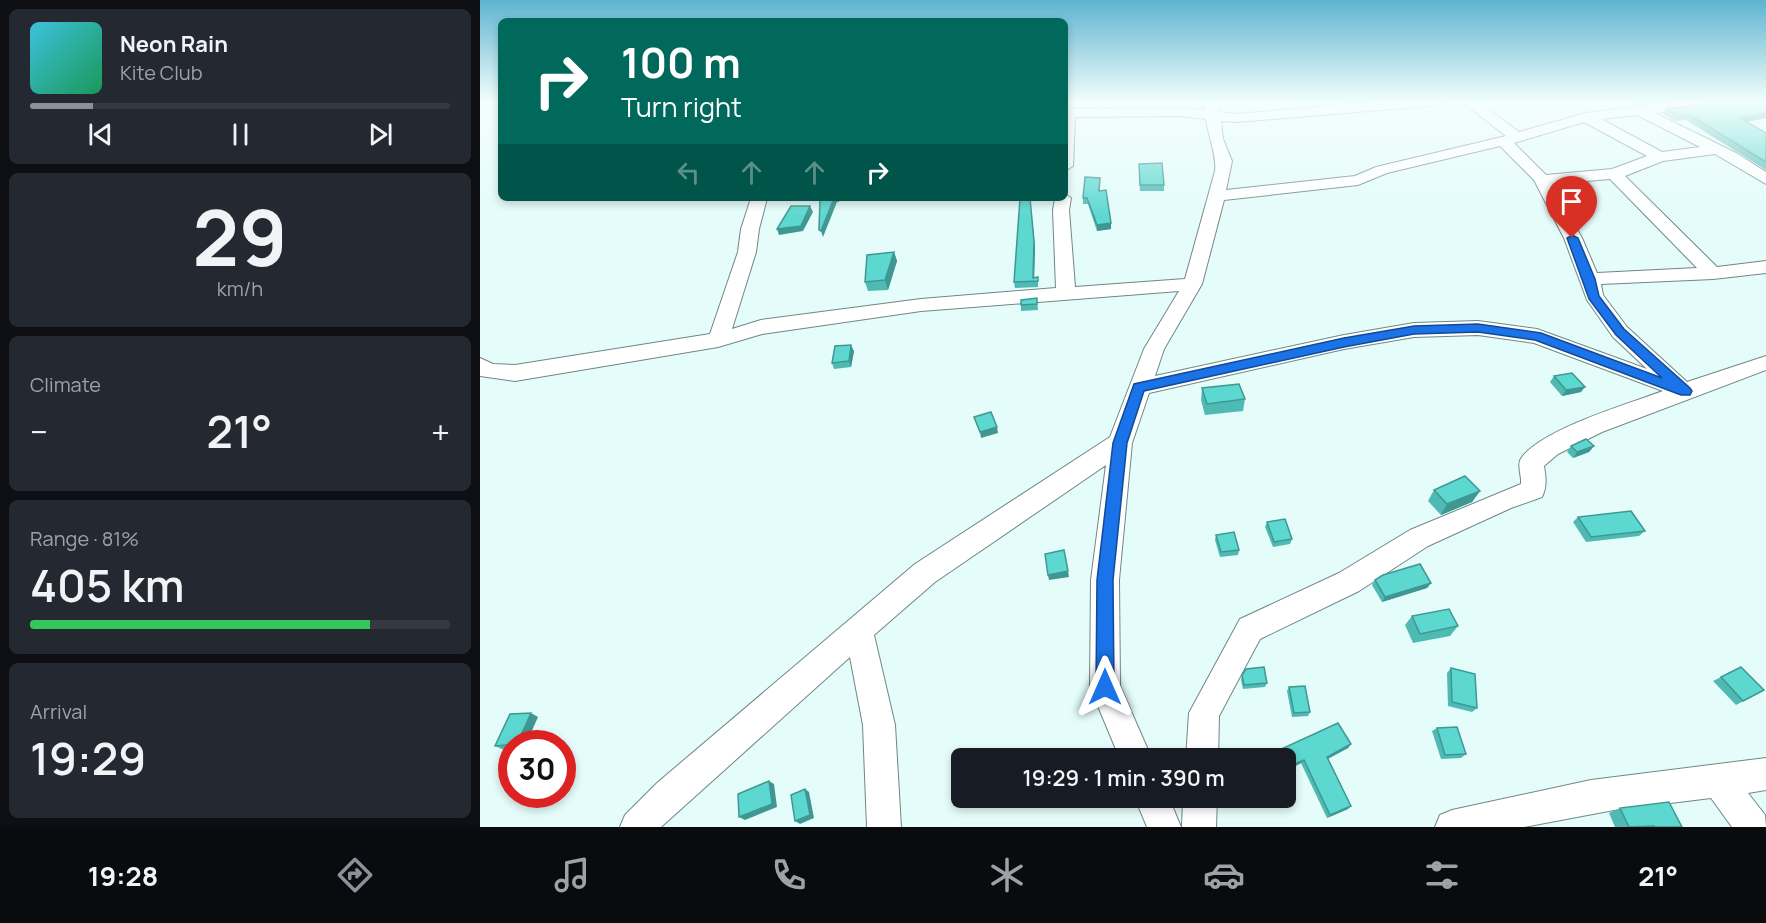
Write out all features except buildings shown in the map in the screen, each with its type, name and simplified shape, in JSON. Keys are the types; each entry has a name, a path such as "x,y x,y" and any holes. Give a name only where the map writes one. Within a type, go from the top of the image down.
{"street":[{"path":"1131,748 1105,687 1105,580 1120,443 1155,349 1193,284 1223,171 1224,161 1216,140"},
{"path":"1216,196 1358,180 1382,170 1508,140"},
{"path":"1510,140 1542,180 1561,212 1590,279 1594,296 1620,332 1685,391"},
{"path":"1628,140 1660,157"},
{"path":"1698,140 1766,178"},
{"path":"1542,180 1614,174 1660,157 1717,149"},
{"path":"1614,174 1713,273"},
{"path":"718,340 747,252 750,229 758,201"},
{"path":"1062,201 1061,210 1066,294"},
{"path":"1590,279 1713,273 1766,267"},
{"path":"480,365 488,371 515,373 718,340 761,327 887,310 1193,284"},
{"path":"1139,387 1344,342 1414,330 1478,328 1537,336 1685,391"},
{"path":"1202,748 1204,713 1250,629 1349,582 1419,538 1502,501 1533,490 1534,478 1531,463 1550,447 1594,426 1766,363"},
{"path":"637,827 669,795 925,573 1120,443"},
{"path":"859,630 879,725 884,827"},
{"path":"1452,827 1508,813 1637,790 1719,782 1766,774"},
{"path":"1719,782 1753,827"},
{"path":"1156,808 1164,827"},
{"path":"1199,827 1200,808"}],"route":[{"path":"1105,687 1105,580 1120,443 1139,387 1344,342 1414,330 1478,328 1537,336 1590,358 1685,391 1620,332 1594,296 1590,279 1572,238"}]}
